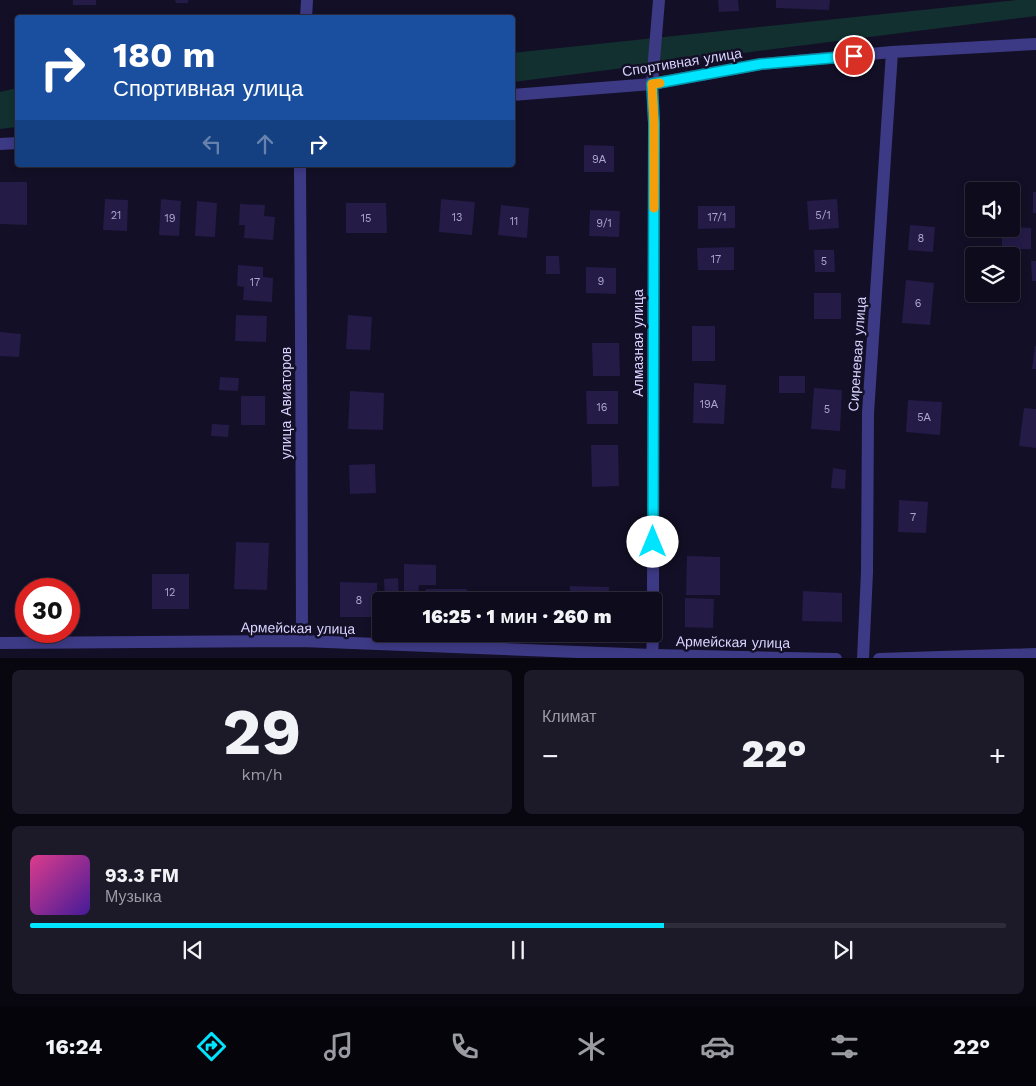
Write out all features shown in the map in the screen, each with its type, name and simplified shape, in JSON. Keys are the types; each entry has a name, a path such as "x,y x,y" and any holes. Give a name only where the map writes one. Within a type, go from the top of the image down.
{"street":[{"path":"306,15 307,0"},
{"name":"Алмазная улица","path":"653,592 654,123 652,84 659,0"},
{"name":"Спортивная улица","path":"515,95 652,84 761,64 892,52 1036,44"},
{"name":"Сиреневая улица","path":"863,658 867,572 868,413 892,52"},
{"path":"0,144 15,143"},
{"name":"улица Авиаторов","path":"300,167 302,641"},
{"name":"Армейская улица","path":"0,643 302,641 653,657 836,658"},
{"path":"653,642 653,657"},
{"path":"879,658 1036,654"}],"green space":[{"path":"1017,0 1036,0 1036,16 515,82 515,53"},
{"path":"15,88 15,127 0,129 0,92"}],"building":[{"path":"73,0 96,0 96,5 73,5"},
{"path":"175,0 188,0 188,3 176,3"},
{"path":"718,0 738,0 739,11 719,12"},
{"path":"776,0 830,0 829,10 776,8"},
{"path":"584,145 614,146 614,172 584,172"},
{"path":"0,182 27,182 27,225 0,224"},
{"path":"1033,192 1036,192 1036,213 1033,213"},
{"path":"105,199 128,200 127,231 103,230"},
{"path":"161,199 181,201 179,236 159,235"},
{"path":"441,199 475,202 472,235 439,232"},
{"path":"837,199 839,228 809,230 807,201"},
{"path":"197,201 217,203 215,237 195,236"},
{"path":"346,203 386,203 387,233 346,233"},
{"path":"240,204 265,205 264,216 275,217 273,240 244,238 245,225 239,225"},
{"path":"501,205 529,208 527,238 498,235"},
{"path":"698,206 735,206 735,228 698,229"},
{"path":"590,210 620,211 619,237 589,236"},
{"path":"910,225 935,227 933,252 908,250"},
{"path":"1020,227 1031,228 1031,249 1002,247 1002,237 1020,237"},
{"path":"734,247 734,270 698,270 697,248"},
{"path":"814,250 834,250 835,272 815,272"},
{"path":"546,256 559,256 560,274 546,274"},
{"path":"1031,261 1036,261 1036,281 1032,281"},
{"path":"238,265 263,267 263,277 273,278 272,302 243,300 244,287 237,286"},
{"path":"586,267 616,268 616,294 586,293"},
{"path":"906,280 934,283 930,325 902,323"},
{"path":"814,293 841,293 841,319 814,319"},
{"path":"236,315 267,316 266,342 235,341"},
{"path":"348,315 372,317 370,350 346,349"},
{"path":"692,326 715,326 715,361 692,361"},
{"path":"0,332 21,334 19,357 0,356"},
{"path":"592,343 619,343 620,376 593,376"},
{"path":"1035,346 1036,369 1032,369"},
{"path":"779,376 805,376 805,393 779,393"},
{"path":"220,377 239,378 238,391 219,390"},
{"path":"694,383 726,385 724,424 693,423"},
{"path":"814,388 842,390 840,431 811,429"},
{"path":"350,391 384,393 383,430 348,429"},
{"path":"586,391 618,391 618,424 587,424"},
{"path":"241,396 265,396 265,425 241,425"},
{"path":"908,400 942,402 940,435 906,432"},
{"path":"1024,408 1036,409 1036,448 1019,446"},
{"path":"212,424 229,425 228,437 211,436"},
{"path":"591,445 618,445 619,486 592,487"},
{"path":"375,464 376,493 350,494 349,465"},
{"path":"833,468 846,470 845,489 831,488"},
{"path":"899,500 928,502 926,533 898,532"},
{"path":"236,542 269,543 267,590 234,589"},
{"path":"687,556 720,557 720,595 686,595"},
{"path":"404,564 436,565 436,585 419,585 418,592 404,592"},
{"path":"152,574 189,574 189,609 152,609"},
{"path":"398,578 399,592 385,592 384,579"},
{"path":"340,582 377,583 377,592 372,592 372,617 340,617"},
{"path":"570,586 609,587 609,592 570,592"},
{"path":"426,589 467,589 467,592 426,592"},
{"path":"803,591 842,593 842,622 802,621"},
{"path":"685,598 714,599 713,628 685,627"}],"slow traffic":[{"path":"654,208 652,84 660,83"}],"route":[{"path":"653,542 654,123 652,84 761,64 854,56"}]}
